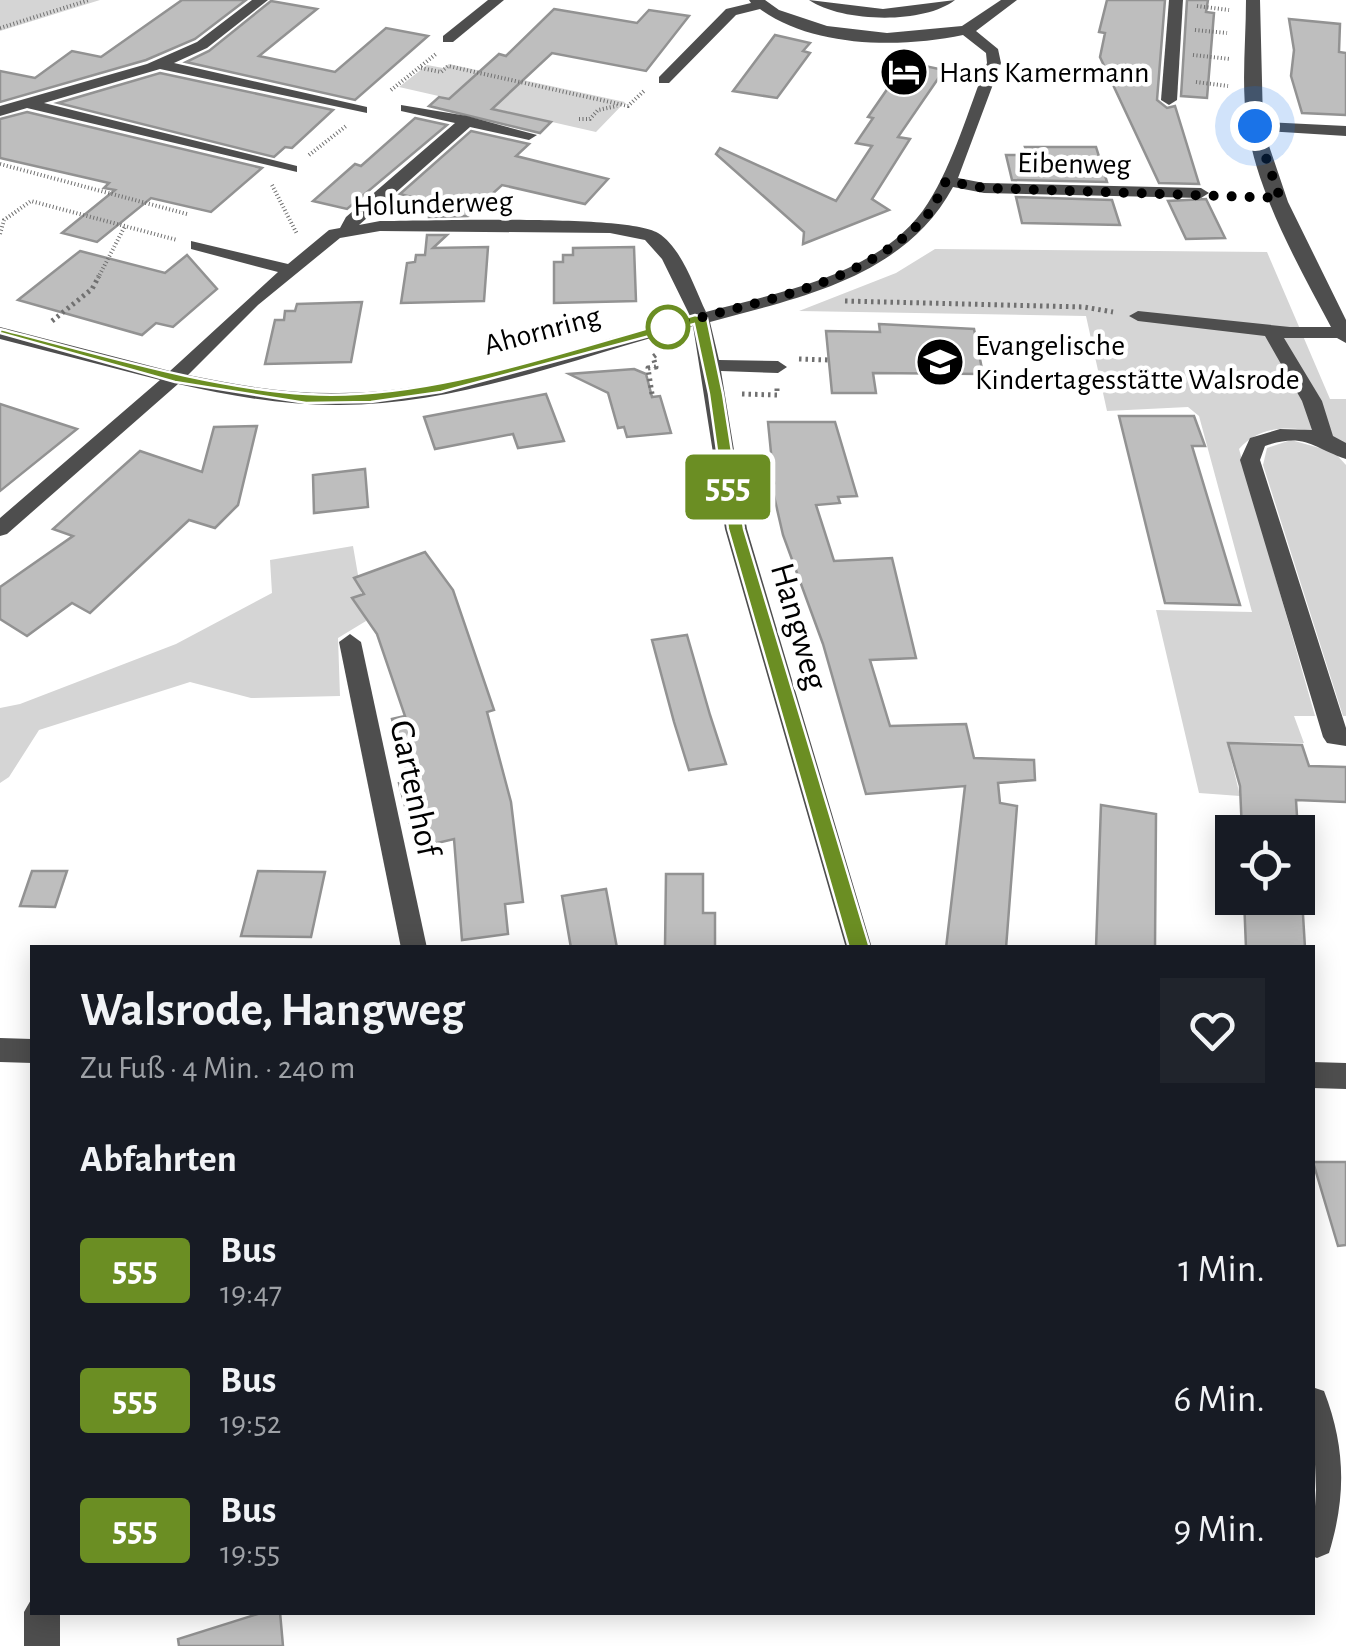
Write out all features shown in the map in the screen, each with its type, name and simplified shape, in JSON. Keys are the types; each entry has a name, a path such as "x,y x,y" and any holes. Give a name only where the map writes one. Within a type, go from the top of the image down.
{"street":[{"path":"0,111 158,64 202,44 261,0"},
{"path":"448,39 498,0"},
{"path":"816,0 840,9 894,12 924,10 948,0"},
{"path":"664,80 732,12 758,2 785,18 829,31 884,36 966,30 982,23 1010,0"},
{"path":"1168,100 1176,2"},
{"path":"1138,316 1271,331 1345,334 1280,198 1255,126 1253,6"},
{"name":"Ahornring","path":"0,333 175,377 306,399 371,397 485,378 790,294 836,279 878,257 925,219 946,181 994,63 993,52 986,43 966,30"},
{"path":"158,64 362,110"},
{"path":"28,104 291,170"},
{"path":"406,108 529,135"},
{"path":"348,230 352,221 467,122"},
{"path":"1255,126 1346,131"},
{"name":"Eibenweg","path":"946,181 984,188 1200,193"},
{"name":"Holunderweg","path":"0,529 175,377 288,270 308,253 348,230 380,226 631,230 652,236 662,246 700,318"},
{"path":"198,245 288,270"},
{"name":"Hangweg","path":"700,318 736,529 859,945"},
{"path":"1271,331 1312,401 1324,440"},
{"path":"711,365 778,368"},
{"path":"1346,453 1324,440 1290,433 1257,442 1250,460 1334,737 1346,737"},
{"name":"Gartenhof","path":"350,642 413,945"},
{"path":"0,1050 30,1051"},
{"path":"1315,1075 1346,1076"},
{"path":"1315,1415 1333,1490 1316,1541"},
{"path":"42,1615 42,1646"}],"path":[{"path":"0,28 88,0"},
{"path":"1176,2 1253,6"},
{"path":"1174,28 1254,36"},
{"path":"1172,52 1254,62"},
{"path":"420,67 441,72 448,66 628,106 646,89"},
{"path":"421,79 432,70"},
{"path":"1170,79 1254,89"},
{"path":"578,119 590,120 598,110 623,105"},
{"path":"0,164 187,214"},
{"path":"270,187 308,253"},
{"path":"0,234 4,220 32,201 198,245"},
{"path":"57,317 92,289 125,226"},
{"path":"790,294 800,300 1084,307 1138,316"}],"shaded area":[{"path":"0,0 100,0 0,31"},
{"path":"449,64 625,102 596,132 399,87 427,65 443,68"},
{"path":"935,249 1267,252 1330,399 1346,399 1346,444 1319,433 1290,428 1262,433 1239,449 1315,716 1294,716 1304,743 1227,742 1240,796 1199,793 1156,610 1252,612 1199,416 1188,407 1107,411 1086,316 799,311 896,273"},
{"path":"1291,440 1334,452 1346,465 1346,716 1263,465 1267,448"},
{"path":"353,546 366,621 338,638 340,696 251,698 190,682 39,730 9,777 0,783 0,708 20,704 176,644 272,593 270,560"}],"building":[{"path":"182,0 246,0 195,39 146,60 0,102 0,71 35,78 72,51 101,57"},
{"path":"1107,0 1165,0 1157,100 1167,108 1175,106 1199,184 1159,183 1100,57 1105,33 1099,32"},
{"path":"1187,0 1208,0 1206,12 1214,13 1207,98 1181,96"},
{"path":"271,1 317,9 259,56 335,72 386,28 428,36 355,100 186,62 209,51"},
{"path":"554,9 637,23 649,10 689,16 646,71 552,53 492,109 551,122 540,133 429,106 439,97 449,99 499,54 506,56"},
{"path":"1289,19 1340,24 1339,52 1346,53 1346,115 1302,113 1291,76 1294,50"},
{"path":"775,35 810,43 803,51 810,53 777,98 733,91"},
{"path":"906,62 944,70 898,137 910,139 872,199 889,210 803,244 804,232 716,154 720,148 836,201 872,146 856,143 873,118 868,117"},
{"path":"160,73 333,110 292,148 285,147 274,157 58,103"},
{"path":"27,112 262,168 211,212 151,198 97,242 62,233 115,190 104,188 109,183 0,158 0,119"},
{"path":"415,118 447,125 347,209 313,201 355,164 361,166"},
{"path":"471,131 529,144 516,156 608,179 585,204 502,185 468,216 429,217 430,202 400,194"},
{"path":"1025,147 1096,147 1107,182 1012,180 1006,155 1028,155"},
{"path":"1016,197 1112,200 1120,225 1022,223"},
{"path":"1206,199 1225,238 1186,239 1168,201"},
{"path":"427,235 447,235 433,248 488,247 484,301 401,303 407,263 415,262 416,255 425,255"},
{"path":"634,247 636,301 554,303 554,262 563,262 563,255 573,255 573,248"},
{"path":"80,251 165,273 187,255 217,289 173,327 156,323 142,335 18,300"},
{"path":"362,302 351,362 265,364 275,320 284,320 285,311 295,311 297,304"},
{"path":"879,324 974,329 983,374 873,373 876,393 832,393 826,331 880,332"},
{"path":"634,369 646,374 652,397 660,396 671,433 627,437 624,427 618,428 608,393 569,374"},
{"path":"546,394 564,441 518,448 513,434 435,449 424,417"},
{"path":"0,404 77,429 0,491"},
{"path":"1119,416 1194,416 1205,446 1192,446 1240,605 1165,603"},
{"path":"768,422 835,422 857,496 838,497 840,503 816,505 834,561 892,558 916,658 870,660 890,726 966,724 974,758 1034,760 1035,780 998,783 1000,803 1017,806 1006,945 946,945 965,786 866,794 823,644 783,535"},
{"path":"257,426 238,505 215,528 189,520 90,613 72,603 27,636 0,619 0,587 73,536 53,529 140,451 202,472 214,427"},
{"path":"365,469 368,507 314,513 313,475"},
{"path":"425,552 453,590 494,710 487,712 511,802 523,902 505,904 508,934 462,940 454,839 416,848 399,783 409,780 392,719 405,716 377,634 352,598 364,594 354,578"},
{"path":"687,635 726,764 689,770 652,640"},
{"path":"1228,743 1302,745 1309,766 1346,767 1346,802 1296,800 1297,815 1241,815 1240,786"},
{"path":"1101,805 1156,814 1155,945 1096,945"},
{"path":"32,871 67,871 55,907 20,906"},
{"path":"258,871 325,872 311,937 241,936"},
{"path":"666,874 703,874 703,913 715,913 715,945 665,945"},
{"path":"606,889 616,945 570,945 562,896"},
{"path":"1245,915 1303,915 1305,945 1246,945"},
{"path":"1315,1162 1346,1162 1346,1245 1338,1246"},
{"path":"254,1615 280,1615 283,1646 179,1646 178,1639"}],"bus line":[{"name":"555","path":"0,333 175,377 306,399 371,397 441,388 700,318 736,529 858,945"}],"place":[{"name":"Hans Kamermann","path":"904,72"},
{"name":"Evangelische Kindertagesstätte Walsrode","path":"940,362"}],"route":[{"path":"668,327 836,279 878,257 925,219 946,181 984,188 1280,198 1255,126"}]}
